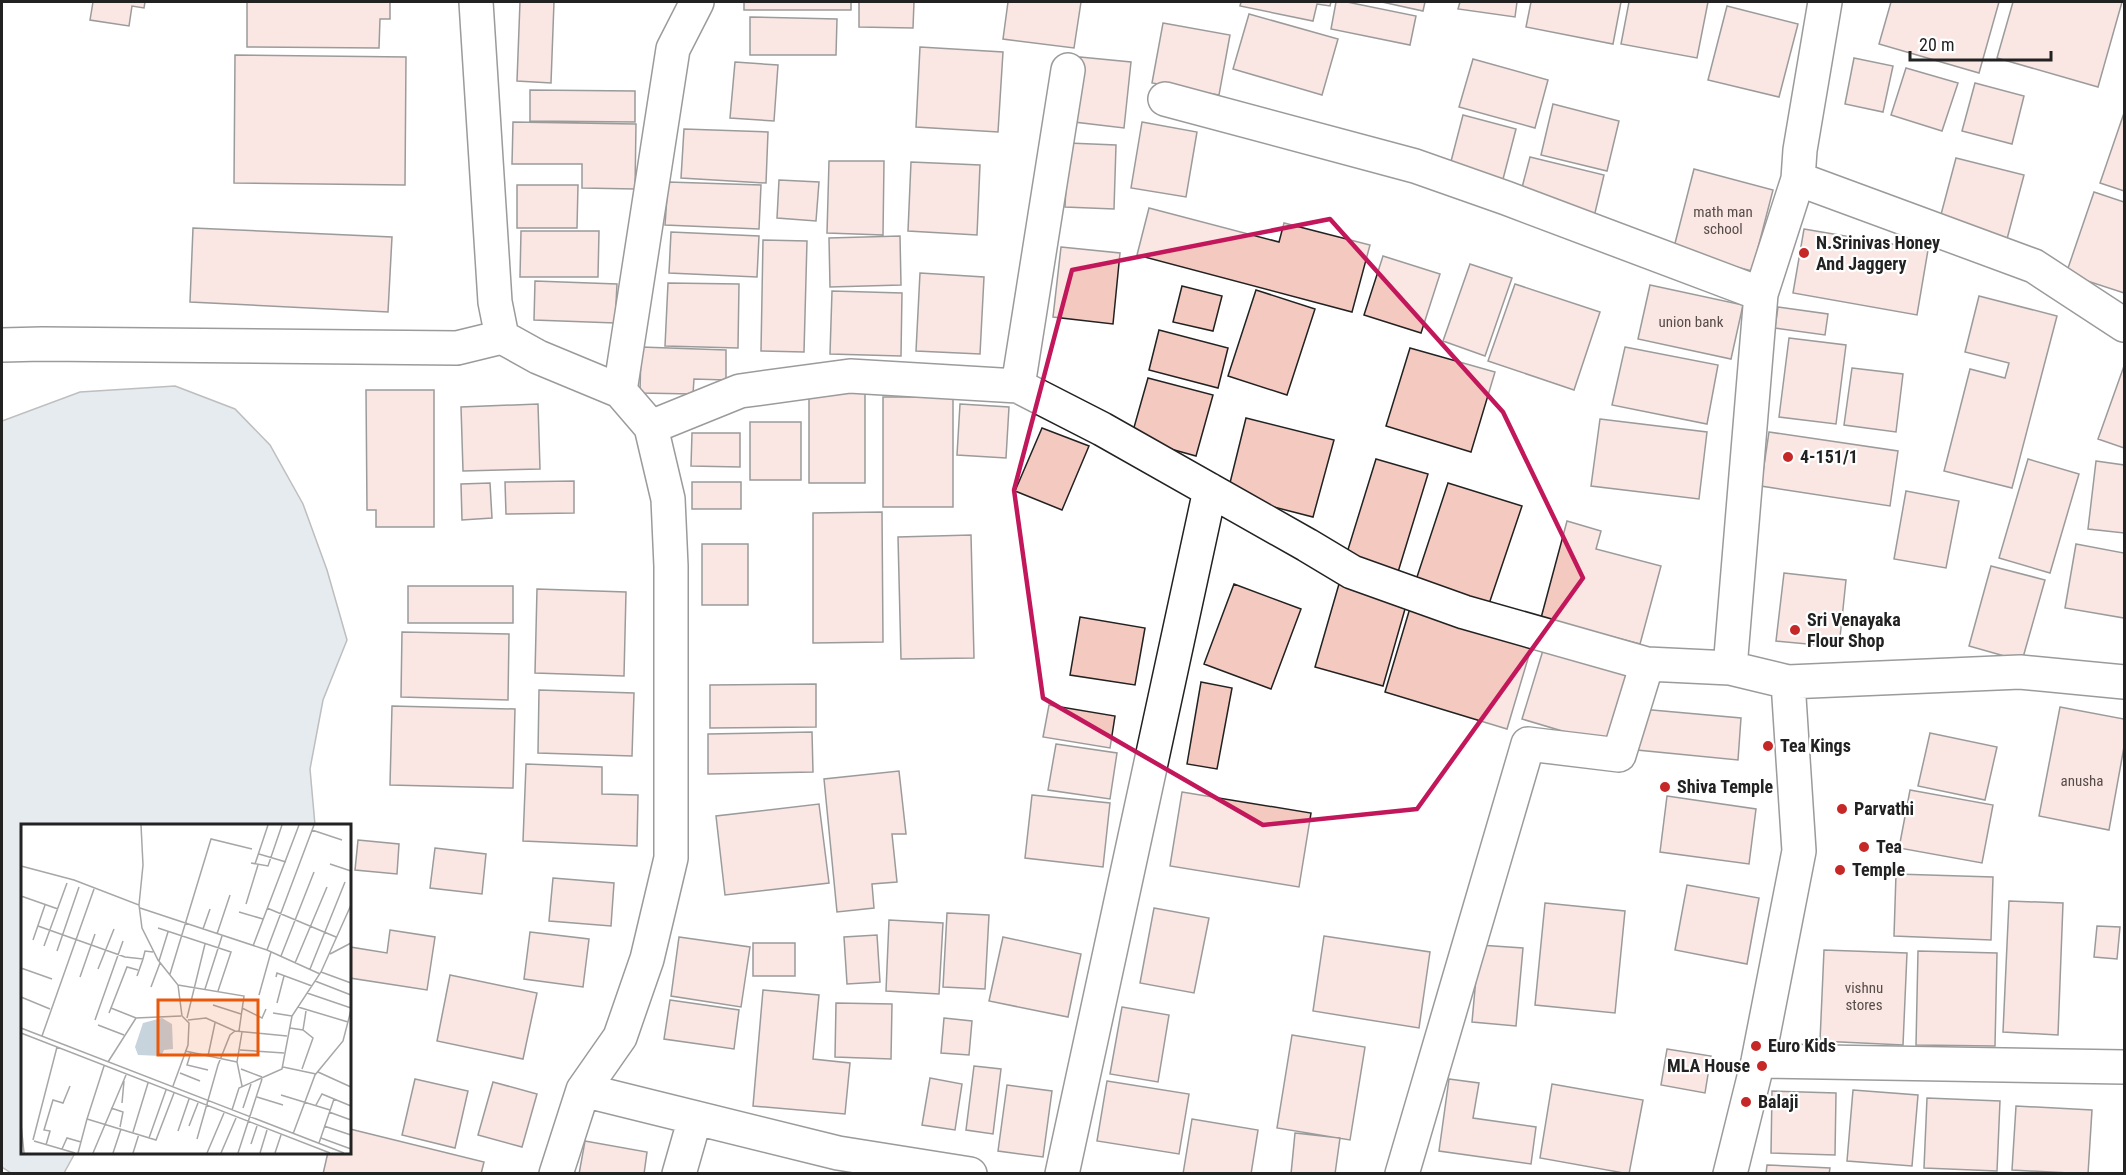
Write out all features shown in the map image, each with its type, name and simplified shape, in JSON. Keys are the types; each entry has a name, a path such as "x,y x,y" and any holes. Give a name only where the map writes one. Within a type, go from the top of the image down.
{"street":[{"path":"476,2 495,302 502,337"},
{"path":"620,391 673,49 697,2"},
{"path":"1730,668 1761,294 1798,179 1800,150 1825,2"},
{"path":"1018,386 1068,70"},
{"path":"1165,99 1415,166 1761,294"},
{"path":"1798,179 2034,267 2124,325"},
{"path":"2,345 457,348 502,337 538,357 620,391 651,427 668,499 671,566 671,858 647,959 620,1037 583,1090 556,1173"},
{"path":"651,427 740,391 850,376 1018,386 1102,429 1352,572 1464,612 1647,664 1730,668 1788,682 2020,672 2124,682"},
{"path":"1062,1173 1210,490"},
{"path":"1402,1173 1528,744 1619,755 1647,664"},
{"path":"1730,1173 1758,1061 1799,851 1788,682"},
{"path":"1758,1061 2124,1067"},
{"path":"583,1090 838,1153 970,1173"},
{"path":"679,1173 695,1118"}],"highlighted area":[{"path":"1330,219 1503,412 1583,578 1417,809 1263,825 1043,698 1014,490 1072,270"}],"shaded area":[{"path":"175,386 235,409 270,445 303,504 327,570 347,640 323,700 310,769 315,824 21,824 21,1154 74,1154 64,1173 11,1173 2,1167 2,421 80,392"}],"building":[{"path":"93,2 145,2 144,8 132,6 129,26 90,20"},
{"path":"247,2 390,2 390,19 380,19 379,48 247,47"},
{"path":"520,2 554,2 551,83 517,81"},
{"path":"744,2 851,2 851,10 744,10"},
{"path":"859,2 914,2 913,28 859,27"},
{"path":"1008,2 1081,2 1074,48 1003,39"},
{"path":"1241,2 1331,2 1330,6 1317,4 1313,21 1240,6"},
{"path":"1336,2 1347,2 1416,16 1410,45 1331,29"},
{"path":"1382,2 1425,2 1423,11"},
{"path":"1460,2 1517,2 1515,17 1458,9"},
{"path":"1531,2 1621,2 1613,44 1526,27"},
{"path":"1629,2 1708,2 1697,58 1621,44"},
{"path":"1891,2 1999,2 1979,73 1879,44"},
{"path":"2013,2 2122,2 2098,87 1997,58"},
{"path":"1727,6 1798,24 1779,97 1708,80"},
{"path":"1249,14 1338,39 1322,95 1233,69"},
{"path":"750,17 837,19 836,55 750,55"},
{"path":"1163,23 1230,35 1219,95 1152,83"},
{"path":"920,47 1003,52 998,132 916,127"},
{"path":"235,55 406,57 405,185 234,183"},
{"path":"1080,57 1131,62 1124,128 1074,122"},
{"path":"1854,58 1893,66 1883,112 1845,104"},
{"path":"1473,59 1548,80 1535,128 1459,107"},
{"path":"735,62 778,65 774,121 730,118"},
{"path":"1906,68 1958,83 1942,131 1891,115"},
{"path":"1975,83 2024,96 2012,144 1962,131"},
{"path":"530,90 635,91 635,122 530,121"},
{"path":"1553,104 1619,121 1607,171 1541,155"},
{"path":"2124,113 2124,191 2100,183"},
{"path":"1463,115 1516,129 1502,183 1449,169"},
{"path":"513,122 636,124 635,189 582,188 582,164 512,164"},
{"path":"1142,122 1197,132 1186,197 1131,188"},
{"path":"684,129 768,132 766,183 681,178"},
{"path":"1068,143 1116,145 1114,209 1065,207"},
{"path":"1530,157 1604,175 1594,217 1519,199"},
{"path":"1956,158 2024,175 2007,239 1939,222"},
{"path":"829,161 884,161 883,235 827,233"},
{"path":"911,162 980,165 977,235 908,231"},
{"path":"1694,169 1773,190 1752,271 1673,251"},
{"path":"779,180 819,182 816,221 777,218"},
{"path":"668,182 761,185 759,229 665,225"},
{"path":"517,185 578,185 577,228 517,228"},
{"path":"2094,192 2124,202 2124,293 2066,274"},
{"path":"1149,208 1279,242 1284,223 1370,245 1352,312 1137,255"},
{"path":"193,228 392,237 388,312 190,302"},
{"path":"1804,229 1928,250 1917,315 1793,293"},
{"path":"521,231 599,231 598,277 520,277"},
{"path":"671,232 759,236 757,277 669,273"},
{"path":"900,236 901,285 830,287 829,238"},
{"path":"763,240 807,241 804,352 761,351"},
{"path":"1061,247 1120,253 1113,324 1053,317"},
{"path":"1383,256 1440,274 1421,333 1364,315"},
{"path":"1470,264 1512,278 1485,356 1443,341"},
{"path":"920,273 984,277 980,354 916,351"},
{"path":"535,281 617,284 615,323 534,320"},
{"path":"668,283 739,284 738,348 665,346"},
{"path":"1515,284 1600,312 1574,390 1488,361"},
{"path":"1650,285 1743,305 1731,359 1638,339"},
{"path":"1182,286 1222,296 1213,331 1173,322"},
{"path":"1256,290 1315,309 1287,395 1228,376"},
{"path":"832,291 902,293 901,356 830,354"},
{"path":"1979,296 2057,316 2012,488 1944,471 1970,369 2005,378 2009,363 1965,352"},
{"path":"1778,307 1828,314 1825,335 1775,328"},
{"path":"1159,330 1228,348 1218,388 1149,370"},
{"path":"1789,338 1846,345 1836,424 1779,417"},
{"path":"641,347 726,350 726,380 694,379 693,394 640,393"},
{"path":"1625,347 1718,365 1707,424 1612,405"},
{"path":"1410,348 1495,372 1471,452 1386,426"},
{"path":"2124,366 2124,448 2098,439"},
{"path":"1852,368 1903,374 1896,432 1844,425"},
{"path":"1148,378 1213,395 1196,456 1131,438"},
{"path":"366,390 434,390 434,527 376,527 376,510 367,510"},
{"path":"809,390 865,390 865,483 809,483"},
{"path":"883,397 953,397 953,507 883,507"},
{"path":"538,404 540,469 463,471 461,407"},
{"path":"960,404 1009,407 1006,458 957,455"},
{"path":"1246,418 1334,440 1313,517 1227,495"},
{"path":"1600,419 1707,432 1699,499 1591,486"},
{"path":"750,422 801,422 801,480 750,480"},
{"path":"1042,428 1089,446 1062,510 1015,491"},
{"path":"1769,432 1898,451 1890,506 1761,486"},
{"path":"692,433 740,433 740,467 691,466"},
{"path":"1376,459 1428,474 1398,572 1346,556"},
{"path":"2028,459 2079,474 2050,573 1999,558"},
{"path":"2096,461 2124,465 2124,533 2088,529"},
{"path":"574,481 574,513 506,514 505,482"},
{"path":"692,482 741,482 741,509 692,509"},
{"path":"490,483 492,518 462,520 461,484"},
{"path":"1448,483 1522,506 1489,604 1416,580"},
{"path":"1906,491 1959,501 1946,568 1894,559"},
{"path":"882,512 883,642 813,643 813,513"},
{"path":"1567,521 1601,531 1596,549 1661,566 1640,644 1541,618"},
{"path":"971,535 974,658 901,659 898,537"},
{"path":"702,544 748,544 748,605 702,605"},
{"path":"2076,544 2124,553 2124,618 2065,608"},
{"path":"1991,566 2045,580 2022,661 1969,646"},
{"path":"1784,573 1846,580 1839,647 1776,641"},
{"path":"1234,584 1301,609 1271,689 1204,664"},
{"path":"1339,584 1407,602 1383,686 1315,667"},
{"path":"408,586 513,586 513,623 408,623"},
{"path":"537,589 626,592 624,676 535,673"},
{"path":"1410,608 1532,645 1507,729 1385,692"},
{"path":"1080,617 1145,628 1135,685 1070,675"},
{"path":"402,632 509,634 508,700 401,697"},
{"path":"1544,647 1628,672 1606,744 1522,719"},
{"path":"1201,682 1232,688 1217,769 1187,764"},
{"path":"816,684 816,727 710,728 710,685"},
{"path":"539,690 634,693 632,756 538,753"},
{"path":"1049,705 1115,716 1110,748 1043,737"},
{"path":"392,706 515,709 513,788 390,785"},
{"path":"2060,707 2124,719 2124,747 2109,830 2039,816"},
{"path":"1641,709 1741,718 1738,760 1637,750"},
{"path":"812,732 813,772 708,774 708,734"},
{"path":"1930,733 1997,747 1985,800 1918,786"},
{"path":"1056,744 1117,753 1110,799 1048,790"},
{"path":"526,764 602,767 602,794 638,795 637,846 523,841"},
{"path":"899,771 906,834 892,834 897,882 872,884 874,908 837,912 824,779"},
{"path":"1910,790 1993,805 1982,863 1899,848"},
{"path":"1182,792 1311,813 1299,887 1170,866"},
{"path":"1032,795 1110,803 1103,867 1025,858"},
{"path":"1667,796 1756,809 1749,864 1660,852"},
{"path":"819,804 829,883 725,895 716,816"},
{"path":"358,840 399,844 397,874 355,870"},
{"path":"435,848 486,854 482,894 430,888"},
{"path":"1896,874 1993,877 1991,940 1894,936"},
{"path":"553,878 614,883 611,926 549,921"},
{"path":"1687,885 1759,898 1747,964 1675,950"},
{"path":"2009,901 2063,903 2058,1035 2003,1032"},
{"path":"1545,903 1625,911 1615,1013 1535,1005"},
{"path":"1154,908 1209,918 1194,993 1140,983"},
{"path":"947,913 989,915 985,989 943,987"},
{"path":"889,920 943,923 939,994 886,991"},
{"path":"2097,926 2120,927 2117,959 2094,957"},
{"path":"390,930 435,937 427,990 351,978 351,947 387,953"},
{"path":"530,932 589,939 583,987 524,979"},
{"path":"877,935 880,982 847,984 844,937"},
{"path":"1324,936 1430,952 1419,1028 1313,1011"},
{"path":"679,937 750,947 741,1007 671,996"},
{"path":"1003,937 1081,954 1068,1017 989,1001"},
{"path":"753,943 795,943 795,976 753,976"},
{"path":"1479,945 1523,948 1516,1026 1472,1022"},
{"path":"1824,950 1907,953 1903,1045 1820,1041"},
{"path":"1918,951 1997,953 1995,1046 1916,1045"},
{"path":"450,975 537,993 523,1059 437,1041"},
{"path":"763,990 819,995 813,1059 850,1063 845,1114 753,1106"},
{"path":"670,1000 739,1010 734,1049 664,1039"},
{"path":"836,1003 892,1004 891,1059 835,1057"},
{"path":"1122,1007 1169,1015 1158,1082 1110,1074"},
{"path":"944,1018 972,1021 969,1055 941,1053"},
{"path":"1292,1035 1365,1047 1350,1140 1277,1128"},
{"path":"1667,1049 1711,1056 1705,1093 1661,1085"},
{"path":"974,1066 1001,1069 993,1134 966,1130"},
{"path":"930,1078 962,1084 955,1130 922,1125"},
{"path":"415,1079 468,1091 455,1148 402,1135"},
{"path":"1449,1079 1479,1083 1473,1118 1536,1127 1531,1164 1439,1151"},
{"path":"1107,1081 1189,1094 1179,1154 1097,1141"},
{"path":"493,1082 537,1094 522,1147 478,1135"},
{"path":"1552,1084 1643,1100 1629,1174 1540,1158"},
{"path":"1007,1085 1052,1091 1043,1157 998,1151"},
{"path":"1853,1090 1918,1095 1912,1166 1847,1161"},
{"path":"1772,1091 1836,1093 1835,1155 1771,1153"},
{"path":"1927,1098 2000,1101 1997,1171 1924,1168"},
{"path":"2016,1106 2092,1110 2088,1174 2012,1170"},
{"path":"1192,1119 1258,1130 1251,1174 1183,1174"},
{"path":"351,1129 484,1162 481,1174 323,1174 328,1154 351,1154"},
{"path":"1295,1133 1340,1138 1335,1174 1291,1174"},
{"path":"585,1141 647,1152 644,1174 579,1174"},
{"path":"1767,1165 1830,1168 1829,1174 1766,1174"}],"place":[{"name":"N.Srinivas Honey And Jaggery","path":"1804,253"},
{"name":"4-151/1","path":"1788,457"},
{"name":"Sri Venayaka Flour Shop","path":"1795,630"},
{"name":"Tea Kings","path":"1768,746"},
{"name":"Shiva Temple","path":"1665,787"},
{"name":"Parvathi","path":"1842,809"},
{"name":"Tea","path":"1864,847"},
{"name":"Temple","path":"1840,870"},
{"name":"Euro Kids","path":"1756,1046"},
{"name":"MLA House","path":"1762,1066"},
{"name":"Balaji","path":"1746,1102"}]}
